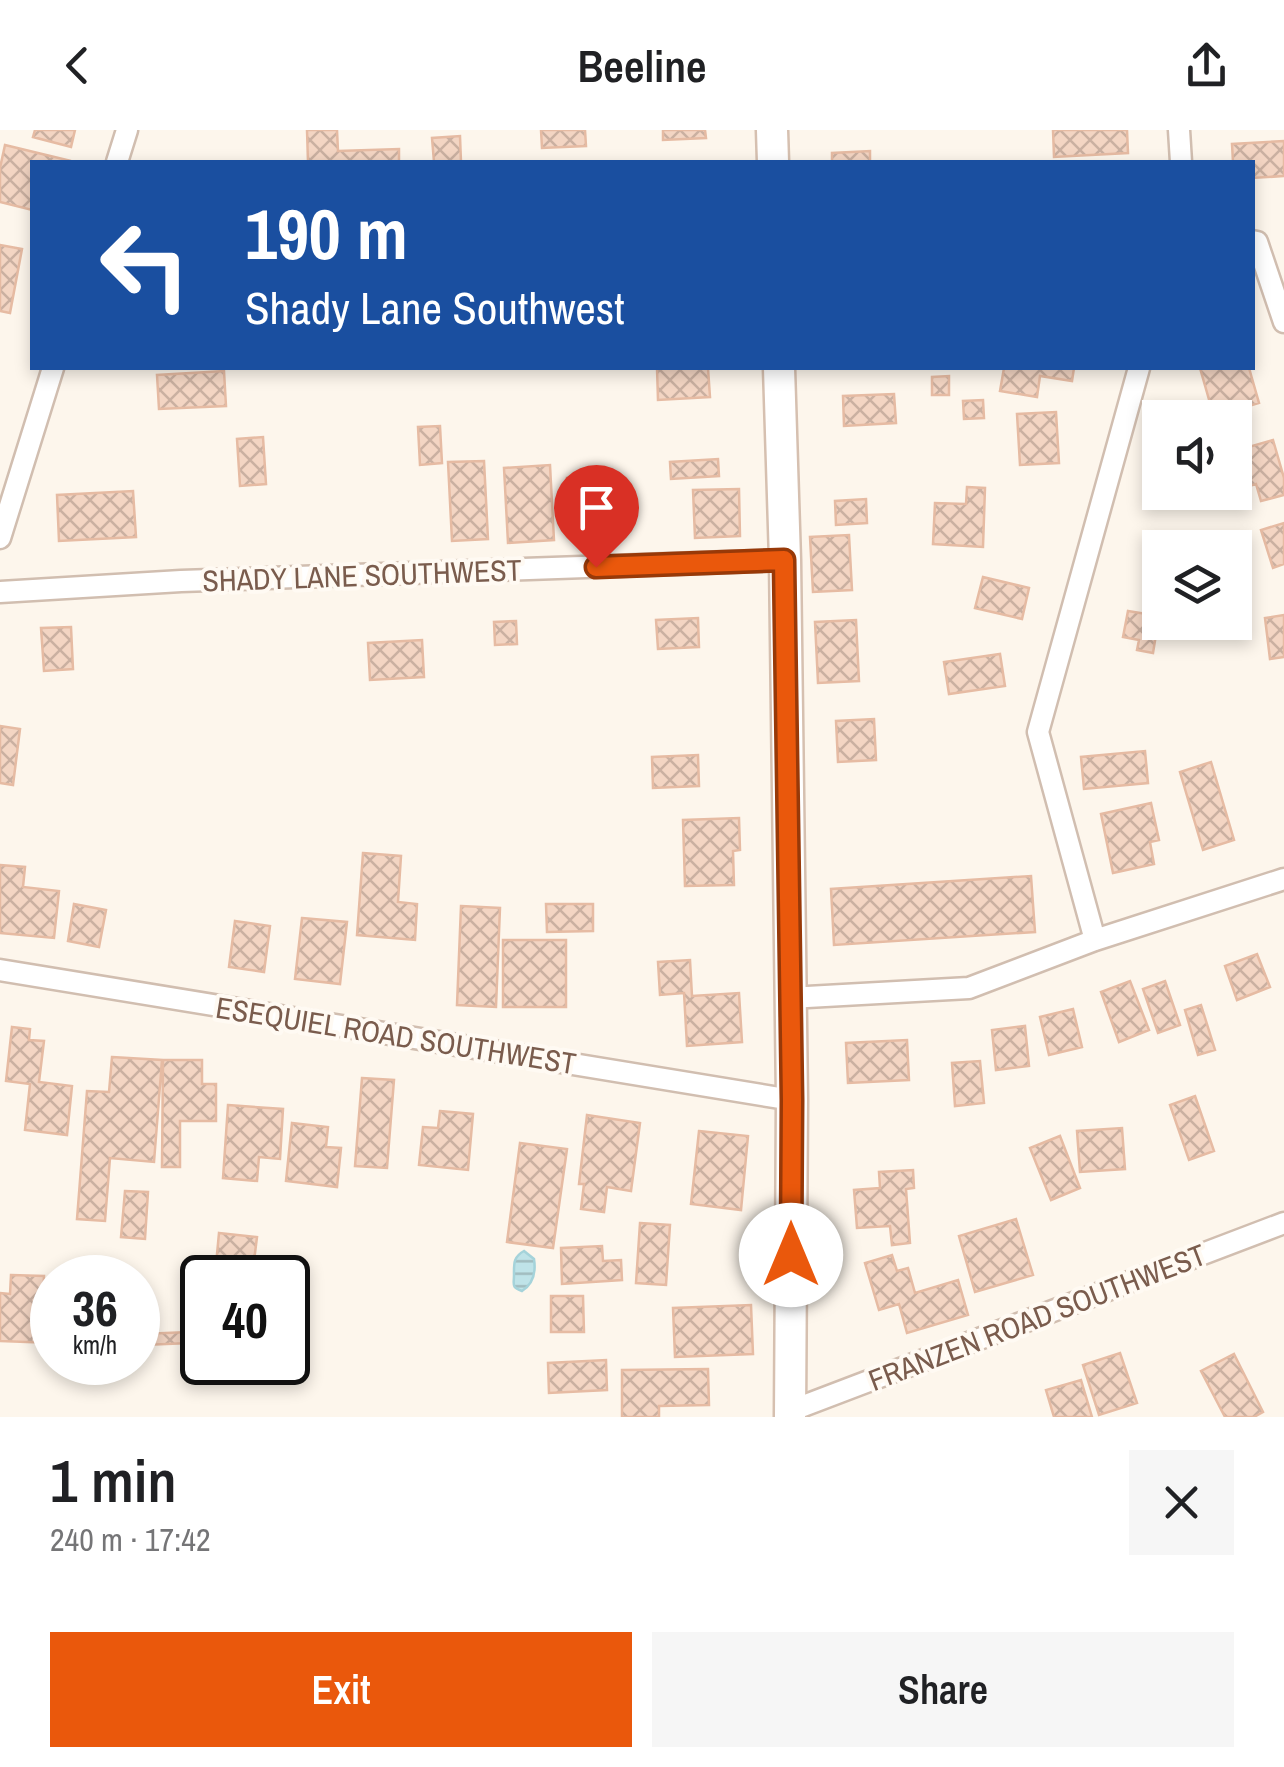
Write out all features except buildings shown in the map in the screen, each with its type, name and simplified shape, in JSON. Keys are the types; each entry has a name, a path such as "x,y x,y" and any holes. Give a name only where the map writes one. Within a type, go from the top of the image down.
{"street":[{"path":"118,160 128,130"},
{"path":"772,130 773,160"},
{"path":"1179,130 1181,160"},
{"path":"1255,242 1284,322"},
{"path":"0,538 52,370"},
{"path":"779,370 792,1100 790,1414"},
{"path":"1095,940 1038,732 1139,370"},
{"name":"SHADY LANE SOUTHWEST","path":"0,592 784,560"},
{"path":"789,998 970,988 1095,940 1284,879"},
{"name":"ESEQUIEL ROAD SOUTHWEST","path":"0,970 792,1100"},
{"name":"FRANZEN ROAD SOUTHWEST","path":"790,1414 1284,1223"}],"water":[{"path":"524,1251 534,1259 535,1269 522,1291 514,1285 514,1267 516,1258"}],"route":[{"path":"596,567 784,560 791,1255"}]}
